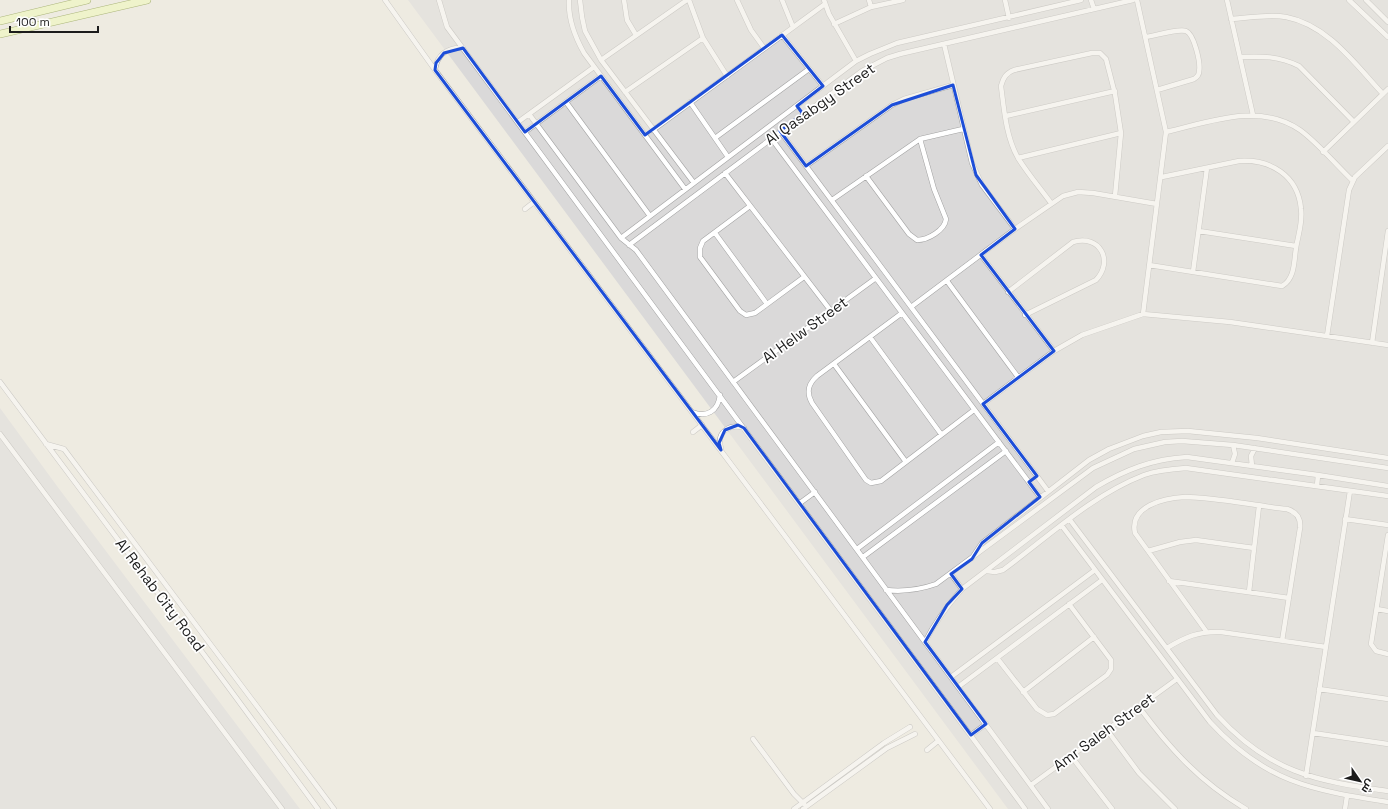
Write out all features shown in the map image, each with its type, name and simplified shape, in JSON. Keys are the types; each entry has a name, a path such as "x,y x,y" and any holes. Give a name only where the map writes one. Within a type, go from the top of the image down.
{"main road":[{"path":"0,21 87,0"},
{"path":"0,34 147,0"}],"street":[{"path":"385,0 435,70 990,809"},
{"path":"438,0 447,27 1025,809"},
{"path":"569,0 571,22 576,38 584,53 685,189"},
{"path":"580,0 585,31 601,60 694,183"},
{"path":"624,0 628,20 636,35"},
{"path":"601,60 688,0 703,38 727,76"},
{"path":"737,0 751,30 764,48"},
{"path":"782,0 793,27"},
{"path":"869,0 871,7"},
{"path":"834,24 871,7 903,0"},
{"path":"1005,0 1009,18"},
{"name":"Al Qasabgy Street","path":"621,238 856,61 897,43 1081,0"},
{"path":"1092,0 1094,9"},
{"name":"Al Qasabgy Street","path":"629,245 803,114 874,64 900,54 1133,0"},
{"path":"1137,0 1166,132 1162,177 1157,204 1143,314"},
{"path":"1227,0 1253,115"},
{"path":"1349,0 1363,11 1388,37"},
{"path":"1366,0 1388,22"},
{"path":"653,130 793,27 824,2 834,24 856,61"},
{"path":"1231,19 1270,16 1285,17 1314,27 1332,41 1383,94"},
{"path":"1146,37 1182,30 1189,32 1193,37 1200,70 1197,77 1194,79 1157,90"},
{"path":"782,35 823,86"},
{"path":"625,92 703,38"},
{"path":"944,44 963,129 976,175 1015,229"},
{"path":"435,70 436,64 444,52 456,48 463,48"},
{"path":"1051,203 1018,158 1006,116 1001,86 1002,80 1009,72 1092,53 1100,53 1106,59 1115,91 1121,133 1115,196"},
{"path":"1240,57 1271,56 1290,61 1299,66 1354,122"},
{"path":"518,122 594,67"},
{"path":"715,138 810,69"},
{"path":"525,132 601,76"},
{"path":"806,166 892,105 904,99 953,85"},
{"path":"1323,152 1388,89"},
{"path":"1006,116 1115,91"},
{"path":"566,102 650,216"},
{"path":"690,102 728,157"},
{"path":"797,106 803,114"},
{"path":"529,114 621,238 636,250 1048,809"},
{"path":"1166,132 1245,114 1274,118 1288,123 1301,131 1353,181"},
{"path":"832,200 920,139 963,129"},
{"path":"780,131 1048,491"},
{"path":"1018,158 1121,133"},
{"path":"771,138 1040,497"},
{"path":"866,176 909,234 917,240 927,239 943,227 946,219 934,188 920,139"},
{"path":"780,150 789,143"},
{"path":"1327,336 1349,190 1353,181 1388,146"},
{"path":"1149,265 1282,286 1291,277 1302,210 1299,195 1286,175 1276,167 1264,162 1252,160 1162,177"},
{"path":"1193,272 1207,168"},
{"path":"725,173 831,311"},
{"path":"911,307 1015,229 1063,196 1078,192 1093,193 1157,204"},
{"path":"525,209 534,202"},
{"path":"750,206 703,241 700,248 700,257 740,311 746,314 751,314 768,304 804,277"},
{"path":"642,221 649,230"},
{"path":"1199,231 1296,246"},
{"path":"1372,343 1388,231"},
{"path":"715,233 768,304"},
{"path":"1008,292 1073,242 1085,240 1098,246 1105,260 1104,268 1096,280 1025,315"},
{"path":"981,254 1025,315 1054,351"},
{"name":"Al Helw Street","path":"733,382 876,278"},
{"path":"946,281 1018,377"},
{"path":"902,313 812,380 809,385 809,397 866,480 871,483 878,483 974,410"},
{"path":"983,404 1054,351 1082,335 1143,314 1230,322 1388,345"},
{"path":"870,337 942,434"},
{"path":"936,357 944,351"},
{"path":"834,364 906,462"},
{"name":"Al Rehab City Road","path":"0,382 211,663 318,809"},
{"path":"692,412 705,414 711,412 716,408 720,395"},
{"path":"693,432 702,425"},
{"path":"721,450 719,443 720,436 724,430 730,426 738,425 744,428"},
{"path":"1180,431 1182,441"},
{"path":"972,560 982,543 1078,468 1109,449 1143,436 1180,431 1257,438 1388,458"},
{"name":"Al Rehab City Road","path":"0,434 282,809"},
{"path":"886,590 901,592 919,590 936,584 972,560 1083,476 1119,455 1134,449 1165,442 1182,441 1233,445 1388,468"},
{"path":"856,549 999,442"},
{"path":"46,444 64,449 334,809"},
{"path":"1232,463 1236,454 1233,445"},
{"path":"1252,466 1250,456 1255,448"},
{"path":"862,557 1006,451"},
{"path":"1349,462 1350,452"},
{"path":"925,642 934,624 962,589 1096,487 1129,470 1155,461 1187,457 1388,486"},
{"path":"1078,468 1083,476"},
{"path":"986,571 995,572 1003,570 1102,497 1145,475 1170,469 1186,468 1388,496"},
{"path":"1317,486 1318,475"},
{"path":"1029,482 1037,476"},
{"path":"1096,487 1102,497"},
{"path":"1306,776 1350,491"},
{"path":"800,503 815,492"},
{"path":"1206,631 1135,533 1134,520 1144,509 1161,502 1191,498 1292,511 1299,518 1300,528 1282,641"},
{"path":"1248,592 1259,506"},
{"path":"1345,519 1388,525"},
{"path":"1070,520 1217,715 1238,737 1274,761 1306,776 1332,783 1386,791 1382,801"},
{"path":"1062,526 1215,728 1232,744 1271,772 1300,784 1347,796 1388,802"},
{"path":"1072,539 1080,533"},
{"path":"1388,535 1386,568 1371,644 1376,651 1388,654"},
{"path":"1148,552 1180,542 1196,540 1254,548"},
{"path":"951,677 1095,570"},
{"path":"951,574 962,589"},
{"path":"958,687 1102,580"},
{"path":"1169,581 1289,598"},
{"path":"997,658 1039,712 1050,715 1107,675 1111,669 1112,663 1069,604"},
{"path":"1377,609 1388,611"},
{"path":"1134,622 1143,616"},
{"path":"1167,648 1191,634 1206,631 1326,647"},
{"path":"1023,692 1094,637"},
{"name":"Amr Saleh Street","path":"1031,785 1177,679"},
{"path":"1319,689 1388,699"},
{"path":"1139,707 1167,743 1192,770 1216,790 1246,809"},
{"path":"971,735 986,724"},
{"path":"794,809 884,743 910,727"},
{"path":"1107,730 1139,773 1176,809"},
{"path":"1313,733 1388,744"},
{"path":"753,739 794,794 803,803 805,808 887,748 915,734"},
{"path":"927,750 938,741"},
{"path":"1071,756 1112,809"},
{"path":"1345,809 1347,796"},
{"path":"1018,809 1020,802"}],"highlighted area":[{"path":"782,35 823,86 797,106 803,114 780,131 806,166 892,105 953,85 976,175 1015,229 981,255 1054,351 983,404 1037,476 1029,482 1040,497 982,543 972,559 951,574 962,589 947,605 925,642 986,724 971,735 744,428 738,425 725,430 719,443 721,450 435,70 436,63 444,53 463,48 525,132 601,76 645,135"}],"shaded area":[{"path":"408,0 1388,0 1388,809 1008,809"},
{"path":"0,408 57,486 300,809 0,809"}]}
